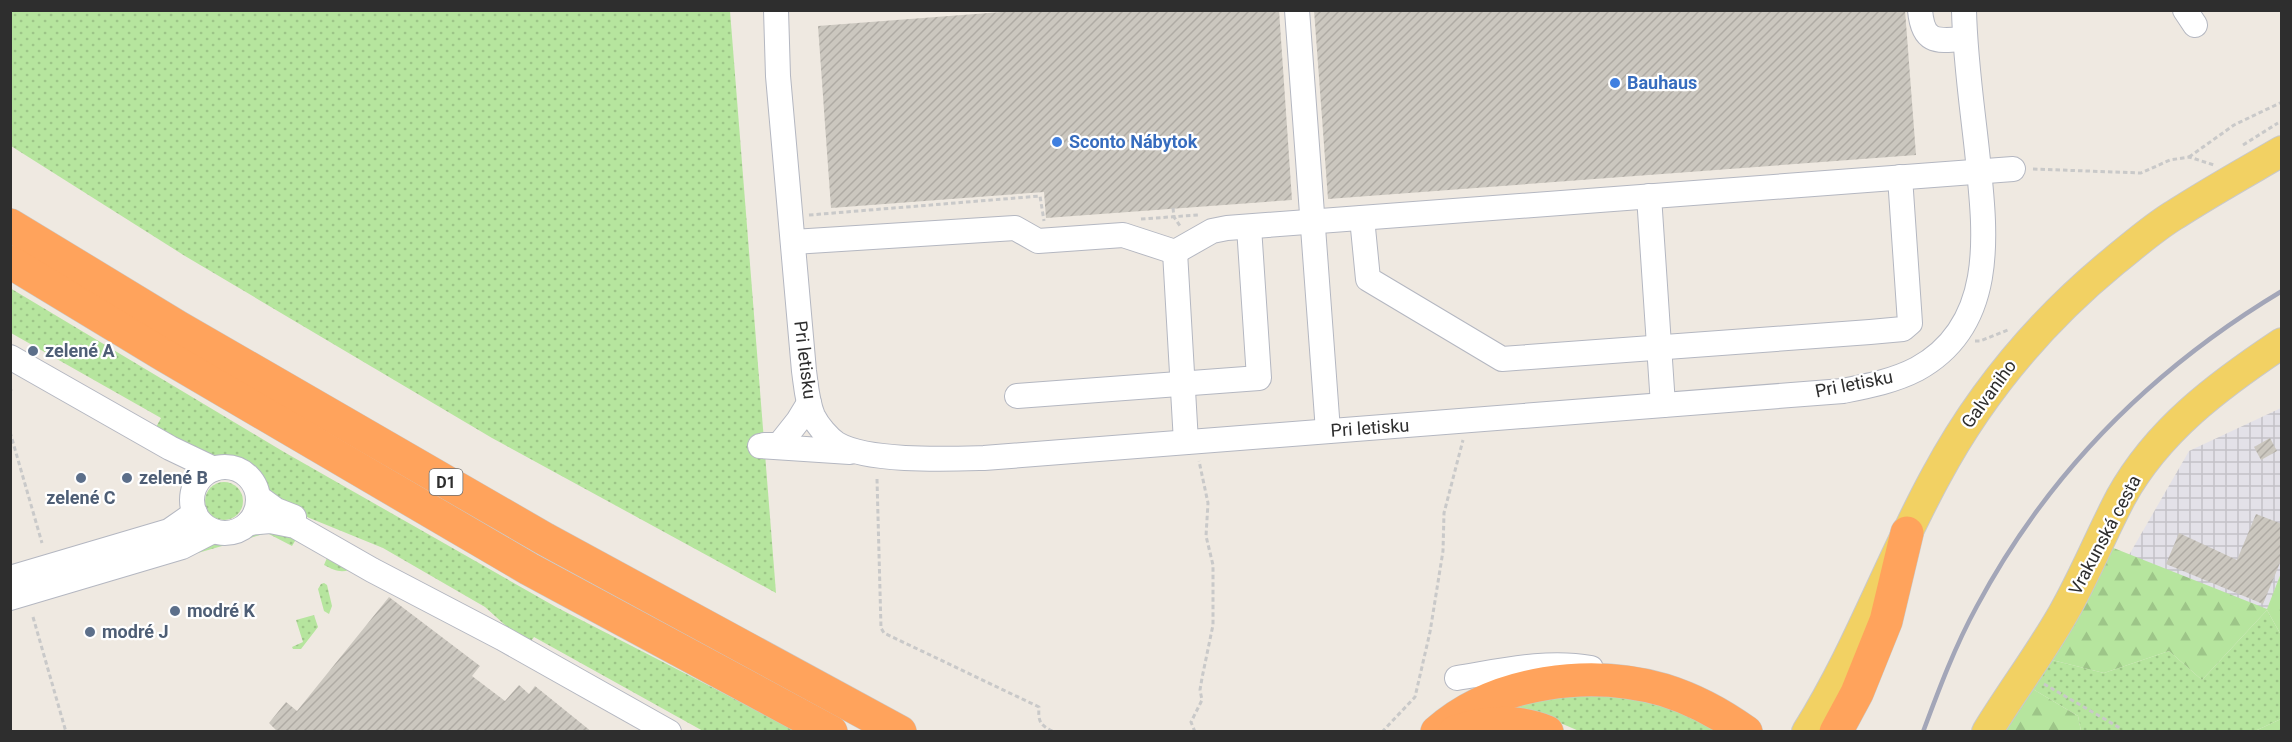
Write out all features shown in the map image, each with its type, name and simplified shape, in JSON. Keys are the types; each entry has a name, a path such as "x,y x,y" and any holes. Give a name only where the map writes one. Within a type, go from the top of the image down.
{"highway":[{"name":"D1","path":"10,225 178,327 545,539 900,732"},
{"name":"D1","path":"10,262 529,569 831,732"},
{"path":"1836,732 1857,693 1886,621 1907,533"},
{"path":"1437,732 1448,722 1473,707 1524,688 1575,681 1605,680 1662,690 1704,707 1746,732"},
{"path":"1455,732 1492,723 1527,726 1547,732"}],"main road":[{"name":"Galvaniho","path":"1807,732 1845,664 1936,475 1971,416 2001,374 2040,328 2086,284 2133,246 2175,214 2282,152"},
{"name":"Vrakunská cesta","path":"1988,732 2045,645 2069,603 2122,496 2157,445 2188,413 2230,377 2282,343"}],"street":[{"name":"Pri letisku","path":"765,10 778,76"},
{"name":"Pri letisku","path":"776,10 778,76 792,242 804,371 813,416 820,427 837,444 849,449 923,458 984,458 1842,391 1894,379 1936,356 1952,341 1965,321 1976,297 1981,275 1984,223 1963,22"},
{"path":"1297,10 1328,431"},
{"path":"1920,10 1923,29 1930,37 1940,40 1963,22"},
{"path":"792,242 1015,228 1038,241 1123,235 1180,243 1212,231 1249,227 2013,169"},
{"path":"1362,218 1368,279 1502,360 1903,329 1908,326 1911,318 1900,177"},
{"path":"1649,196 1663,405"},
{"path":"1017,396 1259,378 1249,227"},
{"path":"1180,243 1182,384 1190,442"},
{"path":"10,357 170,448 214,469"},
{"path":"809,403 779,445 760,446 876,454"},
{"path":"170,448 184,472 200,522 213,531"},
{"path":"10,578 169,531 193,505 194,489 201,477 214,469 230,468 240,471 252,482 258,497 256,511 249,523"},
{"path":"258,497 276,510 379,559 484,619 502,638"},
{"path":"10,597 182,547 213,531 232,532 249,523 270,520 295,526 669,732"},
{"path":"1457,678 1534,666 1574,665 1609,672 1662,690"}],"path":[{"path":"2189,157 2234,125 2282,102"},
{"path":"2013,169 2141,173 2170,160 2189,157 2209,162 2235,179"},
{"path":"807,215 1040,196 1044,224"},
{"path":"1173,208 1180,243"},
{"path":"1138,219 1207,214"},
{"path":"1382,732 1415,697 1430,632 1443,551 1444,513 1463,441 1472,420"},
{"path":"10,432 42,543"},
{"path":"1190,442 1208,503 1206,536 1213,565 1213,625 1201,684 1202,700 1191,722 1195,732"},
{"path":"877,479 880,628 884,633 1039,707 1038,720 1041,726 1053,732"},
{"path":"33,617 66,732"},
{"path":"2026,673 2120,728 2119,732"}],"shaded area":[{"path":"2281,408 2281,573 2267,610 2129,555 2189,451"}],"green space":[{"path":"10,11 730,11 776,593 492,438 185,256 11,146"},
{"path":"10,288 284,452 556,607 797,731 703,731 534,637 531,641 514,633 485,607 383,548 280,506 261,490 258,481 249,472 239,466 217,461 155,429 161,418 11,333"},
{"path":"224,482 238,487 243,501 238,515 224,520 210,515 205,501 210,487"},
{"path":"264,527 281,528 291,532 357,566 344,571 333,569 324,565 329,553 298,536 292,546 267,533 34,600 33,597 180,555 205,542 232,540"},
{"path":"2111,547 2267,609 2281,573 2281,635 2267,610 2202,680 2169,651 2104,673 2052,660"},
{"path":"324,583 327,585 332,606 329,614 324,611 318,589"},
{"path":"2267,610 2281,635 2281,719 2255,731 2081,731 2078,716 2031,688 2052,660 2104,673 2169,651 2202,680"},
{"path":"314,615 318,627 301,649 293,649 292,647 303,642 296,620"},
{"path":"2031,688 2078,716 2081,731 2001,732"},
{"path":"1557,694 1643,696 1728,731 1579,731 1537,713 1509,710 1533,699"},
{"path":"2281,719 2281,731 2255,731"}],"building":[{"name":"Sconto Nábytok","path":"1027,10 1279,10 1292,200 1046,218 1044,192 831,208 818,26"},
{"name":"Bauhaus","path":"1314,10 1905,10 1916,155 1328,199"},
{"path":"2270,438 2277,451 2261,460 2254,447"},
{"path":"2256,514 2282,524 2282,558 2263,604 2166,564 2179,533 2237,560"},
{"path":"389,597 480,666 472,676 505,701 519,685 529,694 535,686 592,732 278,732 269,723 286,702 297,711"}],"railway":[{"path":"1923,732 1954,652 1977,606 2005,557 2070,468 2107,428 2189,354 2234,321 2282,291"}],"place":[{"name":"Bauhaus","path":"1615,83"},
{"name":"Sconto Nábytok","path":"1057,142"},
{"name":"zelené A","path":"33,351"},
{"name":"zelené C","path":"81,478"},
{"name":"zelené B","path":"127,478"},
{"name":"modré K","path":"175,611"},
{"name":"modré J","path":"90,632"}]}
